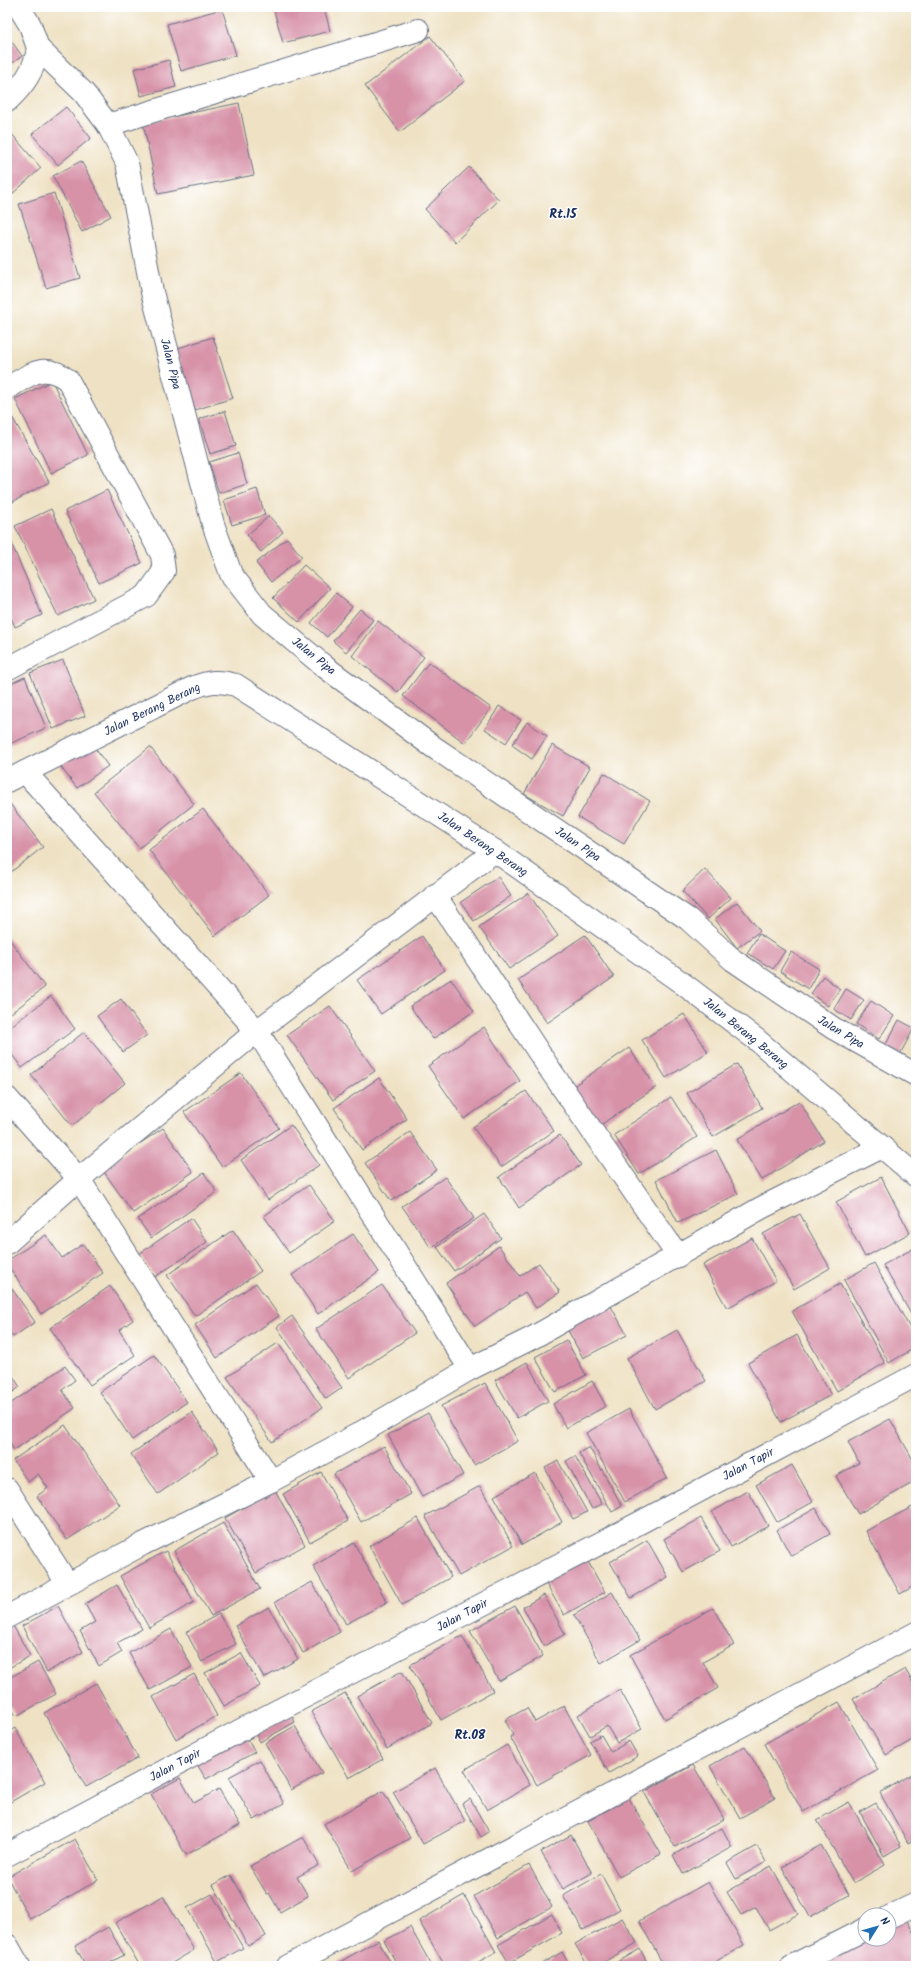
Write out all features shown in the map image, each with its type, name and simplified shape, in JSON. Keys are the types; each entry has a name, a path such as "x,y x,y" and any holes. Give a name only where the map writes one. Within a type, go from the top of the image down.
{"street":[{"name":"Jalan Pipa","path":"19,7 30,25 38,48 84,93 108,125 127,163 152,292 213,524 231,574 262,614 325,667 432,746 688,919 733,960 833,1028 916,1075"},
{"path":"108,125 418,30"},
{"path":"7,102 25,82 31,72 36,60 38,48"},
{"path":"7,388 30,375 46,369 57,372 68,380 162,555 164,571 146,596 7,669"},
{"name":"Jalan Berang Berang","path":"16,777 192,688 207,682 220,681 236,684 495,851 682,982 751,1035 916,1176"},
{"path":"16,777 257,1031 470,1368"},
{"path":"7,1243 80,1179 257,1031 495,851"},
{"path":"435,895 551,1071 678,1256"},
{"path":"7,1098 80,1179 271,1481"},
{"path":"7,1617 67,1583 271,1481 355,1436 470,1368 534,1338 761,1208 882,1147"},
{"name":"Jalan Tapir","path":"7,1854 913,1384"},
{"path":"7,1489 67,1583"},
{"path":"288,1966 916,1633"},
{"path":"897,1913 916,1904"},
{"path":"792,1966 857,1933"},
{"path":"7,1945 19,1966"}],"building":[{"path":"273,7 324,7 330,31 283,43"},
{"path":"222,9 236,55 181,71 167,24"},
{"path":"7,35 22,56 7,67"},
{"path":"430,36 465,81 400,132 365,86"},
{"path":"169,60 176,87 141,96 134,69"},
{"path":"239,103 254,175 158,194 143,123"},
{"path":"66,107 91,138 58,165 32,134"},
{"path":"10,132 41,168 10,196 7,192 7,134"},
{"path":"81,161 111,216 82,232 53,176"},
{"path":"469,167 499,200 455,242 425,209"},
{"path":"54,193 80,278 46,288 19,204"},
{"path":"213,337 233,398 195,410 175,349"},
{"path":"52,381 88,455 51,473 15,399"},
{"path":"7,408 49,482 7,505"},
{"path":"225,411 236,446 210,454 199,419"},
{"path":"238,453 247,484 219,493 209,462"},
{"path":"257,489 265,515 232,525 224,500"},
{"path":"107,490 142,563 99,583 65,511"},
{"path":"51,509 94,599 58,616 15,526"},
{"path":"269,516 283,532 261,552 247,535"},
{"path":"9,538 42,615 15,627 7,608 7,539"},
{"path":"287,538 302,557 271,582 256,563"},
{"path":"304,565 330,588 299,622 273,598"},
{"path":"336,593 352,607 327,637 311,623"},
{"path":"360,609 373,620 346,652 333,641"},
{"path":"378,621 424,657 398,692 352,656"},
{"path":"63,660 85,716 53,729 30,673"},
{"path":"429,662 491,708 465,743 403,696"},
{"path":"25,677 46,728 7,745 7,685"},
{"path":"499,706 521,720 506,743 485,729"},
{"path":"527,722 547,736 532,759 512,745"},
{"path":"91,743 108,766 77,788 60,766"},
{"path":"552,745 590,767 563,816 524,794"},
{"path":"150,747 194,804 139,848 94,792"},
{"path":"604,773 650,801 624,844 578,817"},
{"path":"7,800 43,847 7,875"},
{"path":"203,809 269,895 215,936 149,850"},
{"path":"705,869 731,898 708,919 682,891"},
{"path":"498,877 511,896 474,921 461,902"},
{"path":"528,893 558,936 509,969 479,927"},
{"path":"737,902 760,931 737,948 715,919"},
{"path":"759,934 785,951 773,969 747,953"},
{"path":"585,935 614,977 547,1023 518,980"},
{"path":"7,936 45,987 7,1016"},
{"path":"422,936 445,970 381,1014 357,980"},
{"path":"791,952 819,969 808,989 780,971"},
{"path":"823,976 840,989 828,1006 811,994"},
{"path":"451,979 474,1011 433,1039 410,1006"},
{"path":"846,989 864,1000 851,1020 834,1009"},
{"path":"51,996 75,1029 22,1068 7,1048 7,1029"},
{"path":"121,999 147,1035 123,1052 97,1016"},
{"path":"871,1001 894,1016 879,1039 856,1024"},
{"path":"330,1006 375,1071 333,1100 287,1035"},
{"path":"684,1014 708,1052 666,1078 642,1040"},
{"path":"899,1020 914,1028 899,1056 884,1048"},
{"path":"484,1027 520,1081 464,1119 428,1066"},
{"path":"84,1032 125,1083 72,1126 31,1075"},
{"path":"629,1048 656,1087 599,1126 572,1087"},
{"path":"737,1064 762,1108 713,1137 687,1093"},
{"path":"241,1073 279,1128 222,1167 184,1112"},
{"path":"379,1078 407,1119 362,1150 334,1108"},
{"path":"526,1091 554,1131 501,1167 473,1127"},
{"path":"671,1097 697,1137 639,1174 614,1135"},
{"path":"799,1101 824,1141 762,1180 737,1140"},
{"path":"291,1125 319,1165 268,1200 241,1160"},
{"path":"163,1128 193,1172 133,1213 102,1169"},
{"path":"410,1132 437,1170 391,1201 365,1163"},
{"path":"560,1135 581,1165 519,1208 499,1177"},
{"path":"716,1150 738,1194 678,1223 656,1180"},
{"path":"204,1173 217,1192 151,1238 138,1219"},
{"path":"445,1177 474,1218 431,1248 402,1206"},
{"path":"881,1177 910,1233 865,1257 836,1202"},
{"path":"309,1185 335,1221 289,1253 264,1216"},
{"path":"484,1214 501,1238 454,1271 437,1247"},
{"path":"800,1214 830,1268 794,1289 763,1234"},
{"path":"191,1218 207,1242 155,1277 139,1254"},
{"path":"233,1230 261,1271 195,1316 167,1275"},
{"path":"353,1234 379,1272 318,1314 292,1275"},
{"path":"46,1235 62,1258 83,1244 103,1273 41,1314 7,1264 7,1261"},
{"path":"752,1238 776,1281 727,1308 703,1265"},
{"path":"499,1246 520,1276 539,1263 560,1292 536,1308 525,1292 475,1326 446,1283"},
{"path":"916,1247 916,1323 883,1265"},
{"path":"874,1263 916,1339 916,1347 889,1363 844,1280"},
{"path":"8,1283 35,1322 13,1337 7,1329"},
{"path":"256,1283 279,1316 217,1358 195,1325"},
{"path":"840,1284 885,1363 837,1391 792,1311"},
{"path":"382,1285 415,1333 349,1378 316,1329"},
{"path":"110,1286 133,1320 119,1330 135,1355 90,1385 50,1328"},
{"path":"609,1303 627,1335 583,1358 566,1327"},
{"path":"292,1316 342,1388 326,1399 277,1327"},
{"path":"677,1330 706,1381 655,1409 627,1358"},
{"path":"797,1335 831,1395 781,1422 748,1363"},
{"path":"566,1340 586,1375 555,1392 535,1357"},
{"path":"278,1343 322,1408 272,1442 227,1377"},
{"path":"154,1355 187,1402 132,1440 100,1392"},
{"path":"527,1362 548,1401 517,1418 495,1380"},
{"path":"65,1366 75,1380 62,1390 75,1408 14,1450 7,1439 7,1406"},
{"path":"7,1367 20,1387 7,1396"},
{"path":"592,1381 606,1406 566,1428 553,1404"},
{"path":"485,1383 518,1441 474,1465 441,1406"},
{"path":"629,1409 667,1478 625,1502 586,1433"},
{"path":"192,1412 219,1452 158,1494 131,1454"},
{"path":"428,1413 463,1475 422,1497 388,1435"},
{"path":"890,1419 916,1465 916,1481 858,1514 836,1476 859,1463 848,1442"},
{"path":"65,1425 120,1505 67,1540 37,1496 48,1488 38,1474 28,1482 13,1460"},
{"path":"384,1446 411,1494 361,1522 334,1474"},
{"path":"589,1447 622,1506 612,1512 579,1453"},
{"path":"575,1456 602,1504 592,1509 566,1461"},
{"path":"558,1461 587,1512 573,1519 545,1468"},
{"path":"792,1465 813,1502 777,1522 756,1485"},
{"path":"321,1472 348,1521 310,1542 283,1494"},
{"path":"535,1473 562,1522 522,1545 494,1496"},
{"path":"480,1486 513,1546 459,1576 425,1516"},
{"path":"275,1490 305,1545 256,1573 225,1518"},
{"path":"748,1491 768,1526 731,1547 712,1512"},
{"path":"916,1505 916,1585 900,1594 866,1531"},
{"path":"816,1508 830,1534 791,1556 777,1530"},
{"path":"418,1518 451,1577 402,1605 369,1546"},
{"path":"701,1518 720,1551 683,1572 664,1539"},
{"path":"223,1523 260,1589 211,1616 174,1551"},
{"path":"647,1540 668,1577 631,1598 610,1562"},
{"path":"354,1543 387,1602 346,1624 313,1566"},
{"path":"166,1551 194,1602 149,1628 120,1576"},
{"path":"586,1558 605,1592 564,1615 545,1582"},
{"path":"312,1582 340,1632 303,1653 275,1602"},
{"path":"117,1585 142,1629 117,1643 122,1652 99,1666 80,1631 95,1622 85,1604"},
{"path":"612,1592 640,1640 601,1663 574,1615"},
{"path":"544,1595 565,1634 544,1646 523,1607"},
{"path":"58,1606 83,1652 47,1672 22,1626"},
{"path":"515,1606 543,1656 499,1681 470,1631"},
{"path":"269,1607 298,1659 264,1678 235,1626"},
{"path":"713,1608 734,1645 703,1662 718,1688 665,1719 630,1655"},
{"path":"219,1614 236,1644 202,1662 186,1632"},
{"path":"11,1622 30,1656 7,1669 7,1625"},
{"path":"171,1629 192,1667 150,1690 129,1653"},
{"path":"462,1636 493,1691 441,1720 410,1665"},
{"path":"241,1653 260,1686 224,1706 205,1673"},
{"path":"38,1662 56,1694 16,1716 7,1701 7,1679"},
{"path":"905,1669 916,1688 916,1738 886,1755 853,1699"},
{"path":"402,1671 432,1723 387,1749 357,1696"},
{"path":"194,1674 217,1716 176,1739 153,1697"},
{"path":"96,1683 138,1758 86,1787 44,1713"},
{"path":"620,1690 642,1729 617,1743 607,1726 590,1736 578,1715"},
{"path":"345,1693 383,1759 349,1778 311,1712"},
{"path":"839,1702 878,1770 803,1812 764,1744"},
{"path":"564,1706 591,1755 537,1785 510,1737 513,1735 505,1720 527,1708 535,1722"},
{"path":"291,1714 295,1722 260,1742 256,1735"},
{"path":"295,1726 322,1773 291,1790 265,1743"},
{"path":"15,1728 45,1782 7,1804 7,1733"},
{"path":"244,1734 255,1752 206,1779 195,1761"},
{"path":"601,1735 611,1752 629,1741 638,1756 609,1773 590,1741"},
{"path":"507,1745 530,1785 487,1810 464,1770"},
{"path":"745,1746 775,1798 740,1818 710,1766"},
{"path":"260,1760 284,1804 254,1820 229,1777"},
{"path":"693,1765 724,1819 675,1847 644,1792"},
{"path":"435,1768 465,1821 423,1844 393,1792"},
{"path":"916,1772 916,1838 908,1843 880,1793"},
{"path":"180,1778 194,1803 219,1789 240,1825 186,1855 151,1794"},
{"path":"383,1791 410,1838 352,1871 324,1824"},
{"path":"629,1798 661,1854 619,1877 588,1821"},
{"path":"470,1799 489,1832 481,1837 462,1804"},
{"path":"849,1802 885,1865 853,1883 817,1820"},
{"path":"876,1803 901,1846 884,1856 860,1812"},
{"path":"722,1828 732,1847 683,1874 673,1855"},
{"path":"571,1835 592,1873 563,1889 541,1852"},
{"path":"303,1837 319,1865 297,1877 308,1896 280,1912 250,1866"},
{"path":"75,1839 98,1880 30,1919 7,1877"},
{"path":"821,1845 849,1895 810,1917 782,1867"},
{"path":"757,1846 766,1862 736,1879 727,1863"},
{"path":"529,1865 552,1907 498,1938 474,1896"},
{"path":"771,1866 798,1914 769,1930 756,1907 741,1915 727,1892"},
{"path":"601,1874 620,1909 583,1930 563,1896"},
{"path":"231,1875 266,1936 248,1946 213,1885"},
{"path":"708,1882 744,1945 708,1966 664,1966 639,1921"},
{"path":"212,1894 243,1948 217,1962 187,1908"},
{"path":"464,1895 496,1952 471,1966 445,1966 419,1921"},
{"path":"163,1896 194,1950 167,1966 140,1966 115,1923"},
{"path":"552,1914 562,1933 509,1963 498,1945"},
{"path":"905,1917 916,1937 916,1966 819,1966 857,1944 857,1947 897,1947 897,1922"},
{"path":"622,1918 637,1943 597,1966 588,1966 575,1944"},
{"path":"108,1927 124,1955 104,1966 86,1966 75,1946"},
{"path":"410,1927 432,1966 398,1966 384,1941"},
{"path":"378,1940 392,1966 333,1966"},
{"path":"640,1949 649,1966 618,1966 616,1963"},
{"path":"562,1952 570,1966 538,1966"}],"district":[{"name":"Rt.15","path":"563,213"},
{"name":"Rt.08","path":"470,1734"}]}
